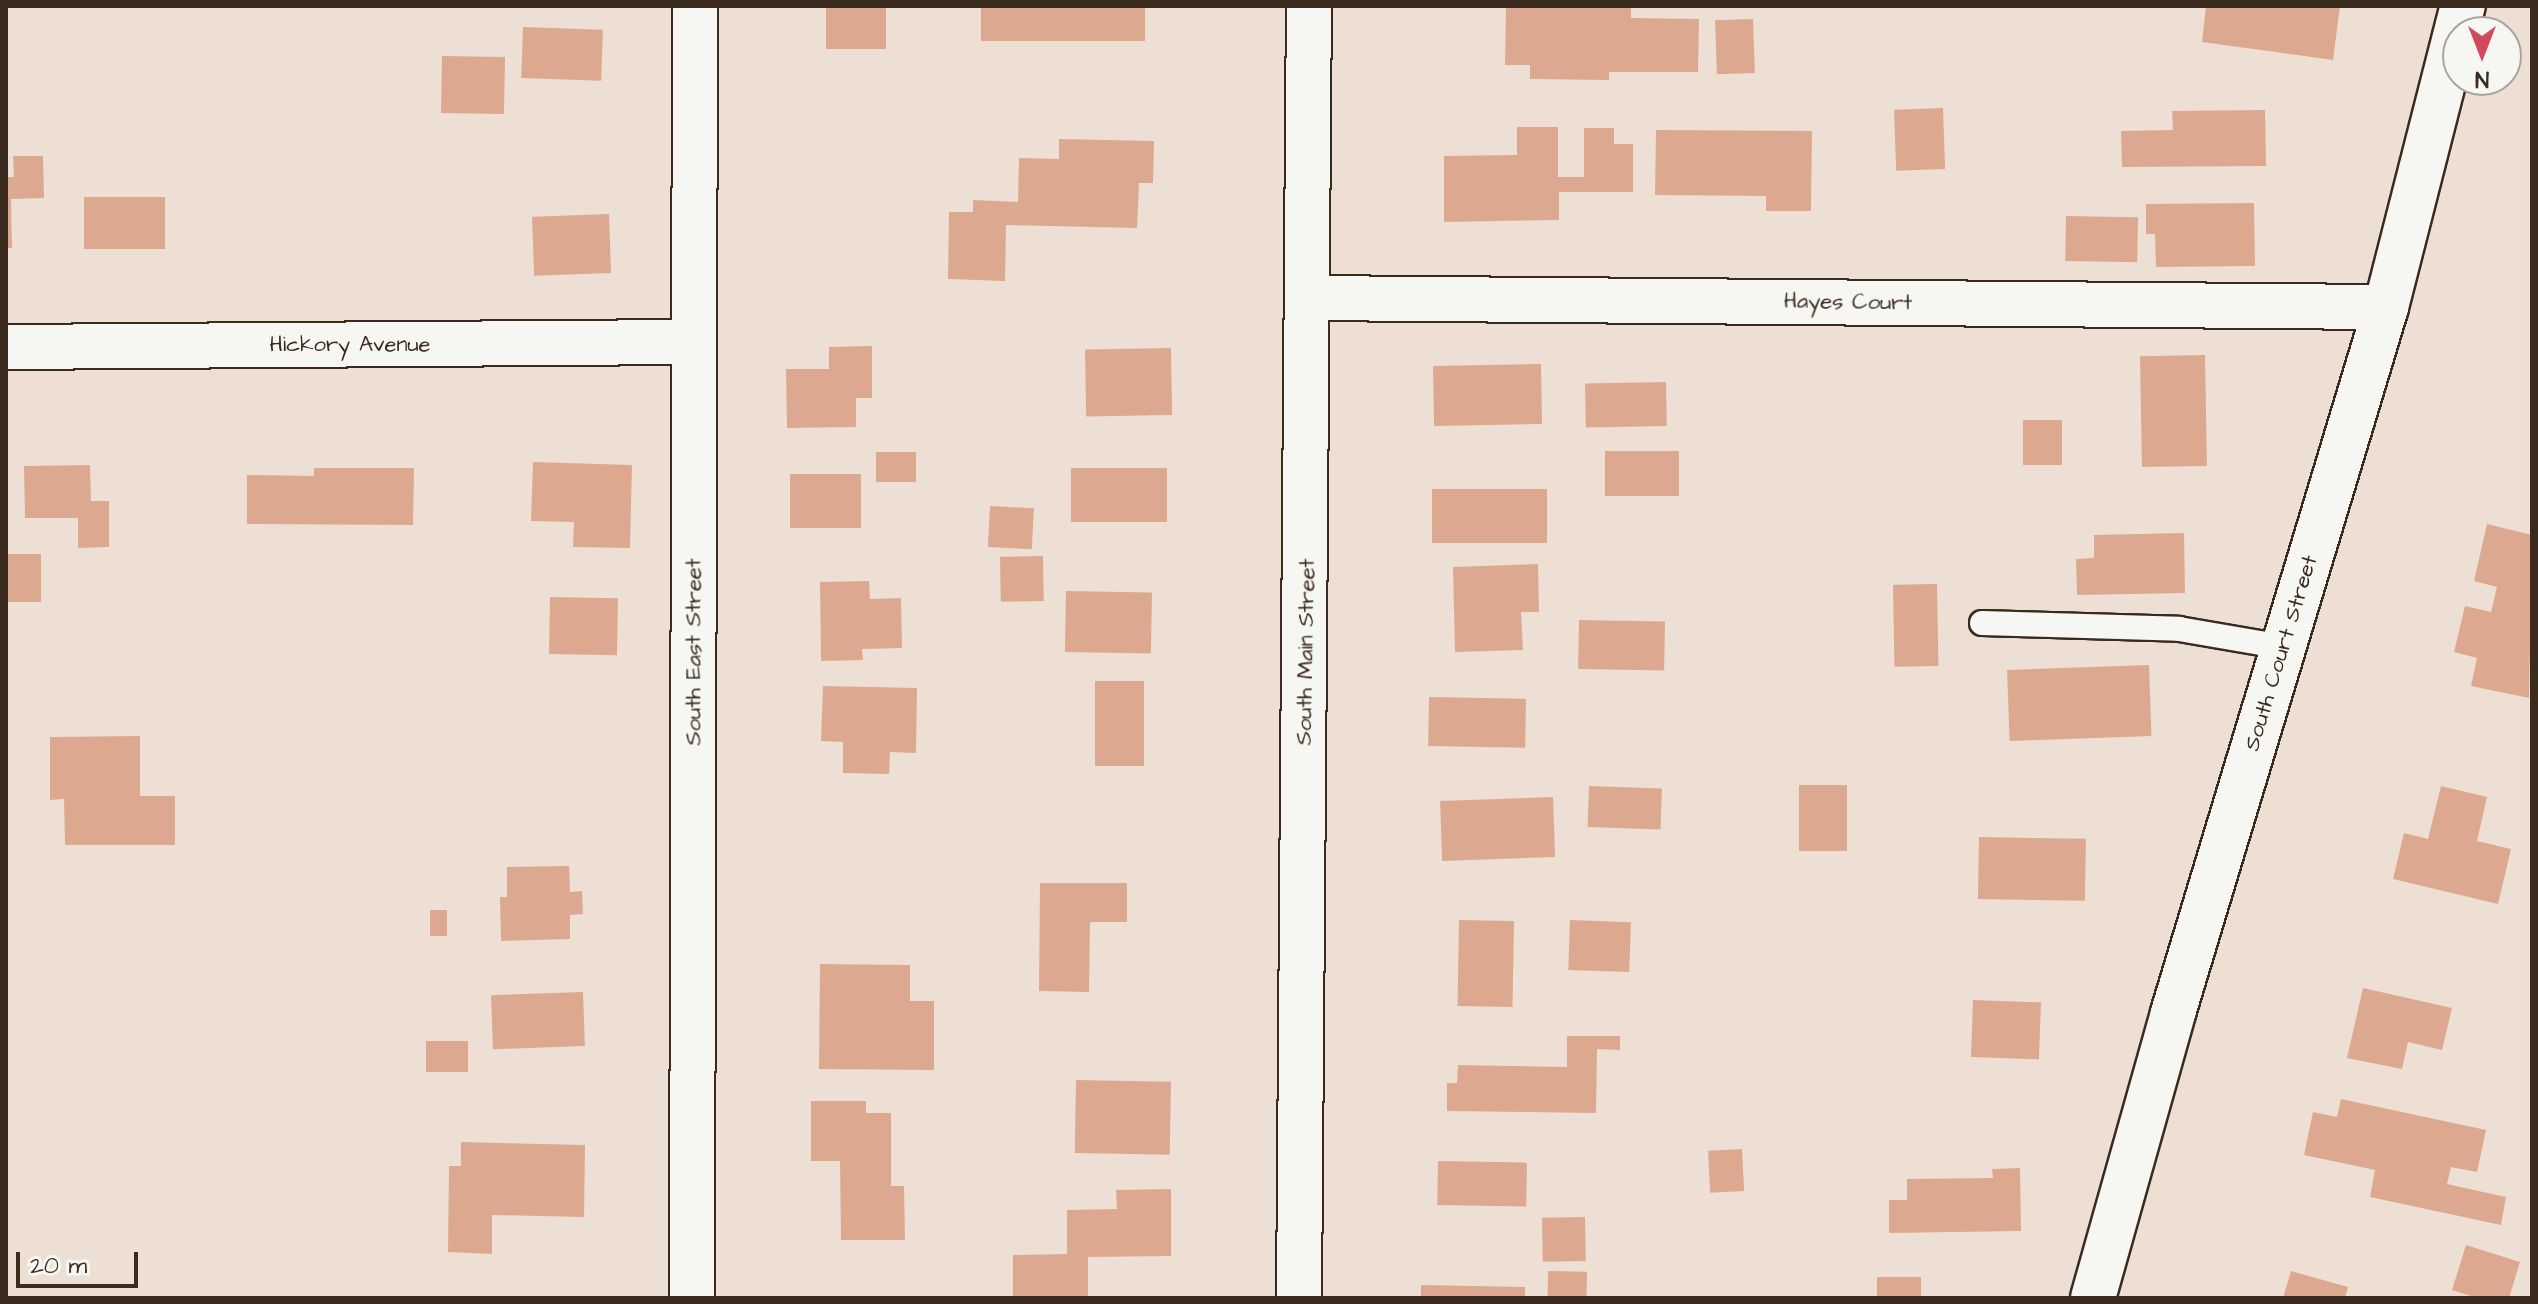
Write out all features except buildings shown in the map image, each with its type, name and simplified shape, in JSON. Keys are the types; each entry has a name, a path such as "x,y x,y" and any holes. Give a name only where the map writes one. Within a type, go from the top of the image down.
{"street":[{"name":"South East Street","path":"692,1298 695,6"},
{"name":"South Main Street","path":"1299,1298 1309,6"},
{"name":"South Court Street","path":"2093,1298 2386,307 2463,6"},
{"name":"Hayes Court","path":"1309,298 2386,307"},
{"name":"Hickory Avenue","path":"6,347 694,342"}],"lane":[{"path":"1982,623 2179,629 2283,647"}]}
